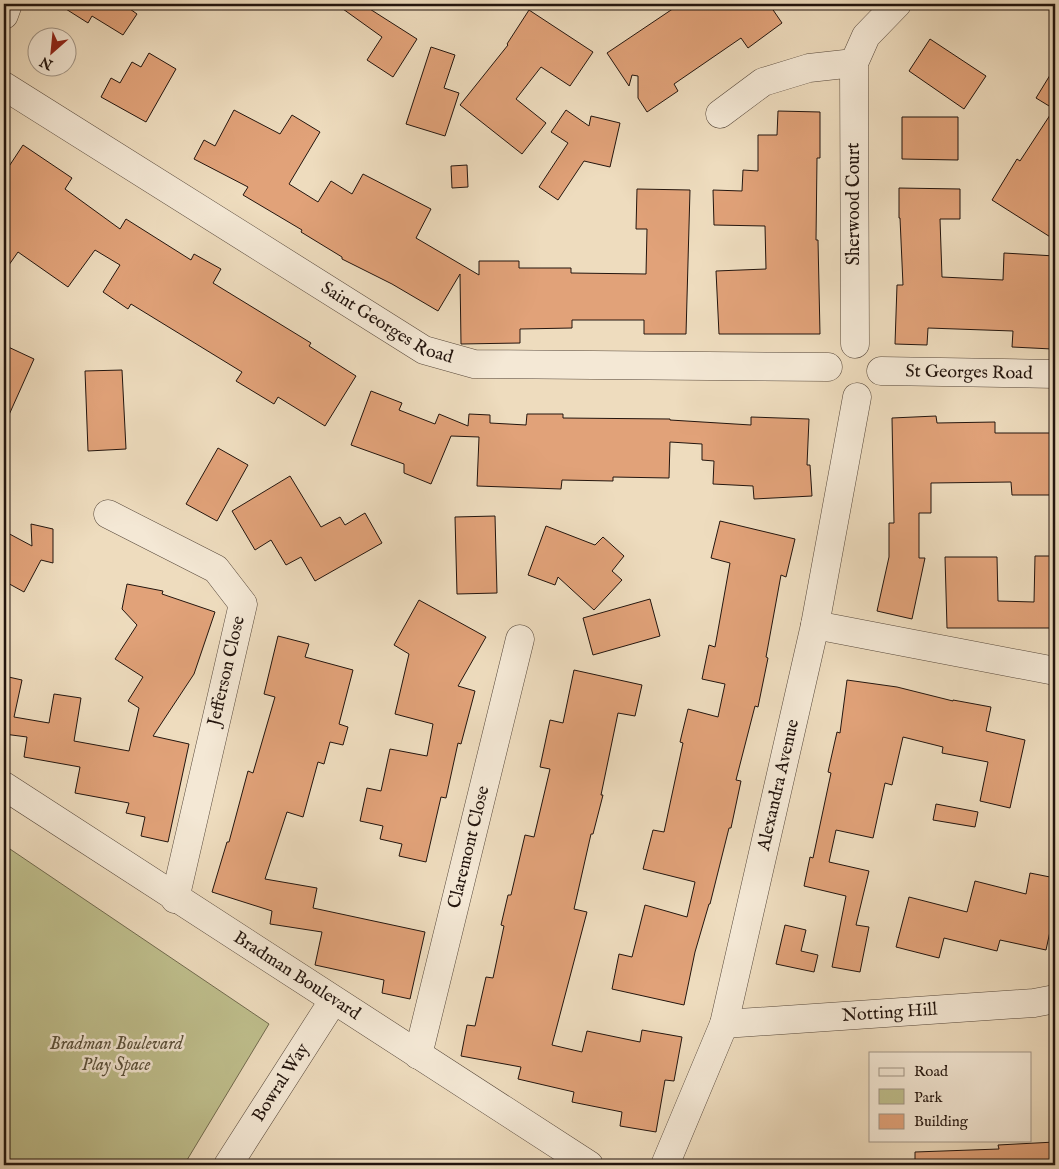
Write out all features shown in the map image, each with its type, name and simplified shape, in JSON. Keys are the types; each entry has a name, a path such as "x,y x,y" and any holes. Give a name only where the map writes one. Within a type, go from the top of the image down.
{"street":[{"path":"4,14 8,4"},
{"name":"Sherwood Court","path":"855,344 854,63 866,36 897,4"},
{"path":"720,114 763,82 808,68 854,63"},
{"name":"Saint Georges Road","path":"4,86 424,350 474,364 828,368"},
{"path":"855,344 863,346 876,356 880,363 881,371 879,380 874,388 866,394 857,397 839,392 829,377 828,368 831,358 837,351 845,346 855,344"},
{"name":"St Georges Road","path":"881,371 1055,374"},
{"name":"Alexandra Avenue","path":"665,1165 724,1024 815,626 857,397"},
{"name":"Jefferson Close","path":"108,514 216,569 243,604 175,899"},
{"path":"815,626 1055,671"},
{"name":"Claremont Close","path":"418,1056 520,639"},
{"name":"Bradman Boulevard","path":"4,786 175,899 589,1165"},
{"name":"Notting Hill","path":"724,1024 1034,1003 1055,999"},
{"name":"Bowral Way","path":"228,1165 333,1000"}],"green space":[{"name":"Bradman Boulevard Play Space","path":"4,845 269,1024 184,1165 4,1165"}],"building":[{"path":"58,4 123,4 137,14 123,35 92,16 88,23"},
{"path":"336,4 362,4 417,39 393,77 367,60 382,37"},
{"path":"680,4 769,4 782,23 748,48 741,38 674,84 678,91 647,112 638,98 638,76 632,75 629,86 607,53"},
{"path":"529,10 593,52 570,86 541,67 516,99 546,123 522,154 460,105 508,45"},
{"path":"930,39 986,76 964,109 909,71"},
{"path":"431,47 455,55 444,88 459,93 445,136 406,124"},
{"path":"149,53 176,69 146,122 101,97 111,78 120,83 132,62 141,67"},
{"path":"1055,67 1055,240 992,200 1017,159 1020,161 1054,109 1036,98"},
{"path":"234,110 280,134 292,115 320,132 289,184 318,202 331,181 352,194 363,174 431,209 416,238 479,275 479,261 519,261 519,268 571,268 571,273 646,274 647,229 636,229 637,189 690,190 686,334 644,334 644,320 572,320 572,328 520,329 520,343 461,344 460,274 438,311 392,284 342,259 342,257 301,232 302,230 243,195 248,187 194,159 204,140 215,146"},
{"path":"566,110 589,126 591,116 620,123 610,167 584,161 558,200 539,187 568,143 551,132"},
{"path":"778,111 820,112 820,158 817,158 816,240 818,240 820,334 719,334 716,271 766,269 765,226 714,225 713,190 742,191 743,170 758,171 758,135 777,135"},
{"path":"902,117 958,117 958,160 902,159"},
{"path":"23,145 72,178 65,189 120,229 126,219 191,260 194,254 221,269 213,283 311,343 309,346 356,376 325,426 278,397 274,404 236,381 242,372 131,304 128,309 103,292 120,265 95,250 68,287 18,252 4,272 4,174"},
{"path":"467,165 468,187 452,188 451,166"},
{"path":"899,188 960,189 960,219 940,219 942,277 1003,280 1004,253 1055,256 1052,349 1012,347 1013,331 928,328 927,345 895,344 897,285 903,285"},
{"path":"4,345 34,359 4,426"},
{"path":"122,370 126,449 88,451 85,371"},
{"path":"371,391 402,403 399,410 435,424 439,414 468,426 469,414 490,415 490,423 526,425 527,414 563,414 563,418 670,419 751,425 751,417 809,419 807,465 810,465 812,496 754,499 753,486 713,484 714,461 702,460 702,444 670,442 669,478 613,477 613,481 562,480 561,489 477,486 479,437 451,436 431,484 404,473 404,464 351,445"},
{"path":"936,416 937,423 995,422 995,433 1055,433 1055,495 1012,495 1011,482 931,483 931,513 919,513 919,558 925,558 912,619 877,611 889,557 889,523 894,523 892,418"},
{"path":"218,448 248,465 217,521 186,504"},
{"path":"290,476 321,527 340,517 345,525 365,513 382,543 315,581 301,557 286,565 271,540 255,550 232,511"},
{"path":"495,516 497,593 457,594 455,517"},
{"path":"720,521 795,539 786,577 781,575 758,707 755,706 736,780 741,781 731,828 729,828 710,904 695,952 684,1005 612,989 619,954 632,957 645,905 687,917 695,882 643,869 653,830 664,832 683,743 680,742 688,709 718,717 725,684 702,679 709,645 715,647 730,563 711,558"},
{"path":"31,524 53,529 53,563 41,560 24,592 4,581 4,531 32,546"},
{"path":"546,526 595,545 603,537 624,556 612,571 622,580 594,610 558,577 555,585 528,575"},
{"path":"1035,556 1055,556 1055,628 947,628 945,557 997,557 998,601 1034,602"},
{"path":"127,584 163,591 162,594 215,612 194,674 153,736 189,744 168,842 141,836 145,817 126,813 129,803 75,793 80,767 24,757 27,737 4,734 4,676 22,680 14,717 49,723 54,694 81,698 74,741 129,751 139,708 128,701 143,677 115,659 137,625 122,609"},
{"path":"650,599 660,636 593,655 583,618"},
{"path":"419,600 486,637 458,686 475,691 461,744 458,743 446,798 441,797 426,862 399,856 402,844 380,839 383,826 360,821 367,788 381,791 390,749 427,756 433,724 395,714 409,654 394,645"},
{"path":"278,636 309,644 305,657 353,670 339,724 348,727 343,745 330,742 324,764 318,762 303,817 287,812 265,879 317,888 313,908 425,932 410,999 382,993 384,980 315,965 322,932 270,924 272,911 212,892 227,842 229,842 248,771 253,773 275,697 264,694"},
{"path":"574,670 642,685 635,716 618,713 601,795 603,795 593,834 591,834 574,909 587,912 552,1045 582,1052 587,1031 640,1042 642,1030 682,1037 674,1081 665,1080 656,1132 620,1126 622,1112 572,1102 574,1092 518,1079 521,1067 461,1056 467,1025 475,1026 486,977 493,978 504,926 501,925 508,895 511,895 525,835 534,837 550,769 540,767 550,720 563,723"},
{"path":"847,680 897,687 953,701 991,707 986,731 1025,740 1010,808 980,801 988,762 942,753 943,747 903,737 892,785 885,783 873,838 836,830 829,862 869,871 856,925 869,927 860,972 832,967 846,896 804,886 810,857 813,858 831,773 828,772 837,732 840,733"},
{"path":"936,804 978,812 975,827 933,820"},
{"path":"1030,873 1055,878 1055,908 1046,950 1000,940 997,951 944,938 939,958 896,947 909,897 967,912 975,881 1026,894"},
{"path":"785,925 806,930 801,951 818,955 814,972 776,964"},
{"path":"1055,1142 1055,1165 915,1165 915,1152 999,1149 998,1145"}]}
